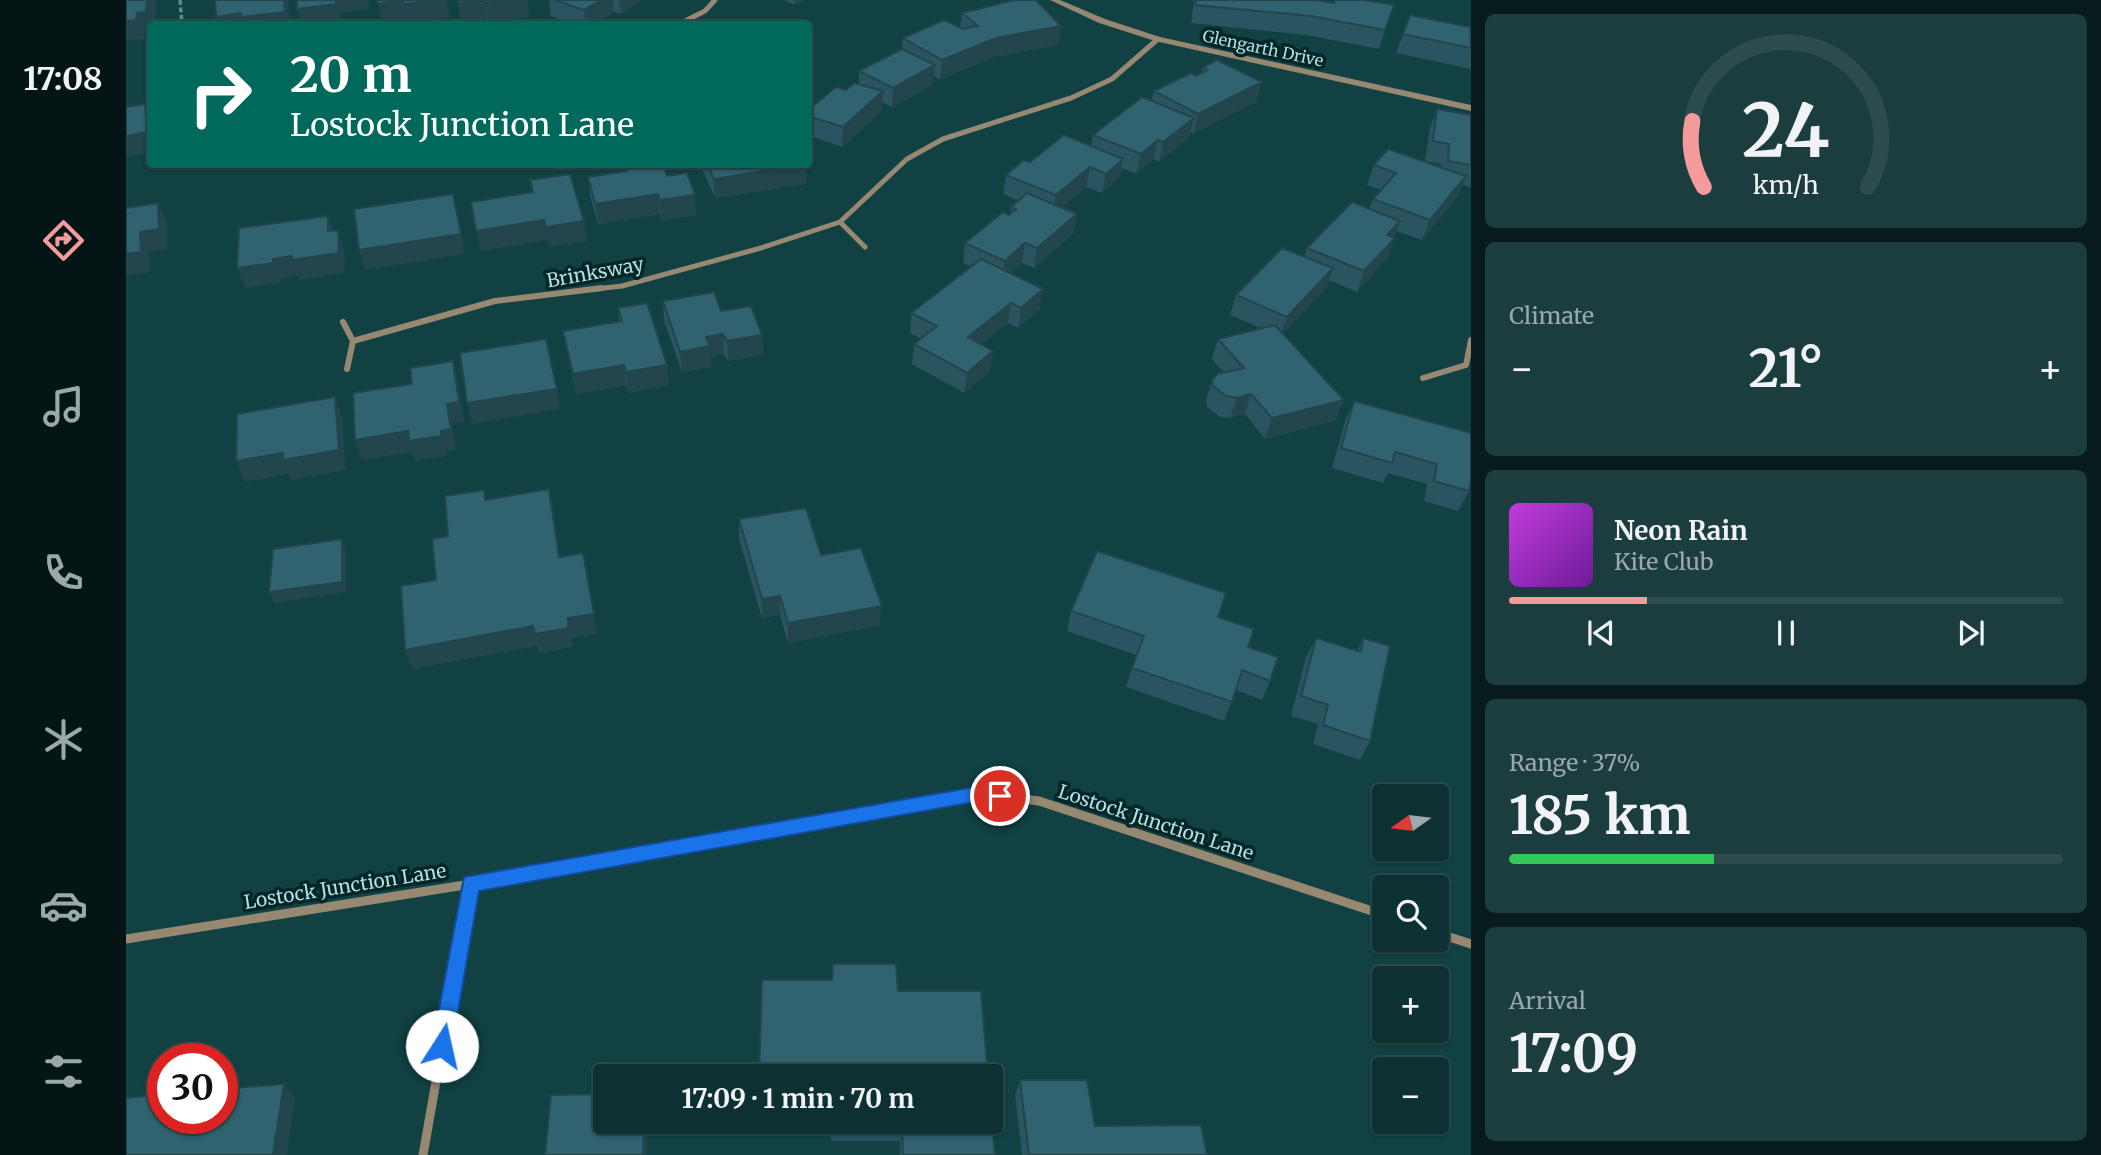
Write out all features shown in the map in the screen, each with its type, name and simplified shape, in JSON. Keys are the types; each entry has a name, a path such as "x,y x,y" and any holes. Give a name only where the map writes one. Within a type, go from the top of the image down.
{"street":[{"path":"685,21 705,11 715,0"},
{"name":"Glengarth Drive","path":"1054,0 1102,21 1158,40 1471,108"},
{"name":"Brinksway","path":"354,341 495,301 622,286 761,248 840,222 907,159 919,152 943,139 1071,98 1112,79 1158,40"},
{"path":"840,222 866,247"},
{"path":"343,322 354,341 347,369"},
{"path":"1423,378 1468,366 1471,340"},
{"name":"Lostock Junction Lane","path":"126,939 471,884 980,793 1039,801 1372,911"},
{"path":"423,1155 471,884"},
{"path":"1449,937 1471,944"}],"path":[{"path":"180,0 182,21"}],"building":[{"path":"126,0 147,0 146,12 137,13 136,20 126,21"},
{"path":"215,0 284,0 285,12 241,17 241,13 216,17"},
{"path":"297,0 336,0 336,4 297,9"},
{"path":"377,0 403,0 378,4"},
{"path":"403,0 435,0 403,4"},
{"path":"458,0 479,0 459,3"},
{"path":"483,0 510,0 484,3"},
{"path":"555,0 601,0 584,10"},
{"path":"1014,0 1036,0 1061,26 996,38 942,60 903,38 944,20 963,29 978,26 962,13"},
{"path":"1196,0 1314,0 1334,3 1335,0 1365,0 1394,5 1385,30 1311,16 1195,5"},
{"path":"1410,15 1470,27 1471,48 1403,34"},
{"path":"902,49 935,65 893,88 859,71"},
{"path":"1217,60 1262,82 1198,114 1154,91 1191,73 1196,76 1207,70 1203,68"},
{"path":"854,83 883,91 843,127 812,117 812,107 836,87 846,90"},
{"path":"1142,97 1194,118 1163,142 1158,140 1141,154 1093,135"},
{"path":"145,104 147,132 126,136 126,107"},
{"path":"1437,109 1471,115 1471,165 1448,161 1449,144 1433,141"},
{"path":"1064,135 1123,159 1106,174 1090,167 1056,195 1006,175 1024,160 1030,162"},
{"path":"1388,149 1466,176 1430,220 1373,199 1396,173 1374,165"},
{"path":"626,168 664,168 667,176 687,173 695,195 660,200 658,194 595,204 588,177 627,171"},
{"path":"710,168 780,168 714,179"},
{"path":"570,174 584,221 546,227 544,220 476,231 471,202 533,192 530,180"},
{"path":"1027,193 1077,214 1037,248 1025,243 1005,261 965,243 1003,212 1009,215 1016,209 1011,207"},
{"path":"453,194 461,234 359,250 354,209"},
{"path":"1352,202 1400,221 1387,235 1395,238 1364,271 1307,248"},
{"path":"158,203 159,229 140,232 141,252 126,254 126,208"},
{"path":"328,216 328,231 338,230 339,253 292,260 292,256 273,259 273,263 237,268 239,228"},
{"path":"1282,248 1333,268 1287,317 1236,295"},
{"path":"981,259 1043,289 1021,308 1011,303 968,337 993,351 967,373 914,344 937,326 911,313"},
{"path":"714,292 721,311 751,306 762,335 727,341 723,334 706,337 710,346 680,352 663,301"},
{"path":"647,303 667,365 626,372 624,365 573,374 563,331 622,321 618,308"},
{"path":"1275,325 1344,400 1272,418 1251,394 1237,398 1226,396 1213,386 1212,380 1217,374 1244,368 1218,339"},
{"path":"546,339 557,389 467,403 460,353"},
{"path":"453,361 459,402 447,404 451,429 441,431 441,436 409,441 408,431 355,440 353,393 412,384 410,368"},
{"path":"335,397 339,450 283,460 283,453 236,461 237,414"},
{"path":"1354,401 1471,433 1469,491 1434,481 1437,464 1395,452 1392,463 1341,448"},
{"path":"549,489 559,557 583,553 594,614 568,618 568,628 535,634 533,626 405,650 401,586 436,580 432,539 448,536 445,496 484,490 485,500"},
{"path":"806,508 821,555 861,548 882,606 788,623 780,596 762,599 739,519"},
{"path":"342,539 342,582 269,592 273,549"},
{"path":"1097,551 1226,593 1218,617 1254,629 1248,647 1278,657 1270,681 1242,670 1232,702 1132,668 1144,636 1071,611"},
{"path":"1316,638 1361,652 1363,638 1390,646 1370,741 1323,725 1328,705 1301,696"},
{"path":"833,964 896,964 898,991 981,991 987,1064 759,1064 762,980 832,980"},
{"path":"1020,1080 1087,1080 1095,1126 1201,1125 1207,1155 1029,1155"},
{"path":"284,1084 273,1155 126,1155 126,1098 147,1096 147,1134 238,1134 238,1088"},
{"path":"593,1094 593,1134 644,1134 643,1155 545,1155 551,1095"},
{"path":"902,1134 993,1134 995,1155 903,1155"}],"route":[{"path":"442,1046 471,884 980,793 1000,796"}]}
